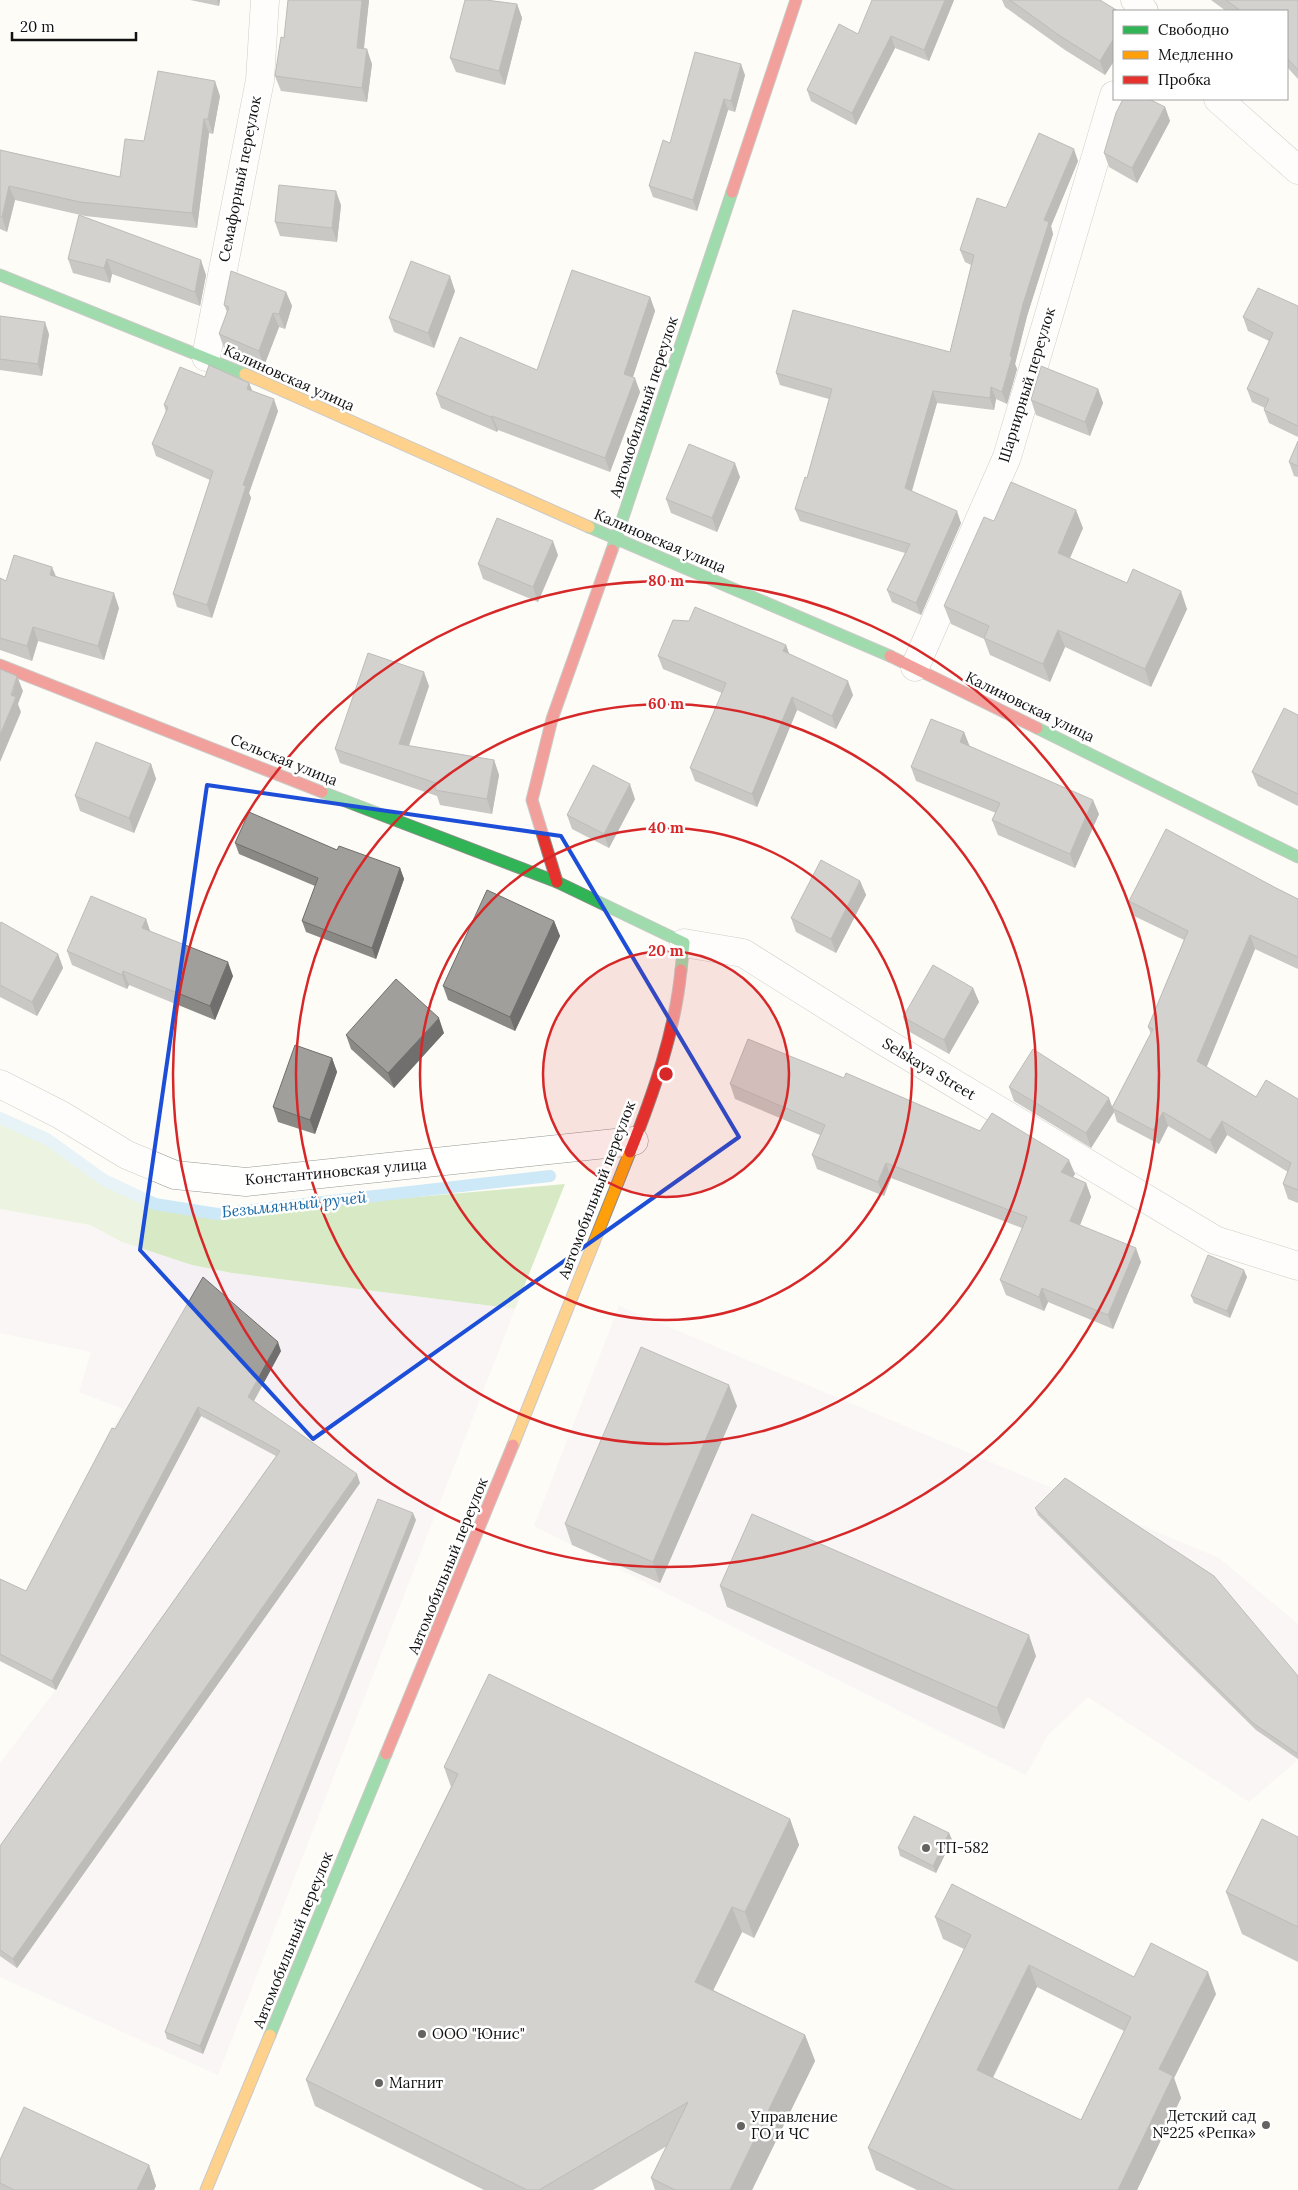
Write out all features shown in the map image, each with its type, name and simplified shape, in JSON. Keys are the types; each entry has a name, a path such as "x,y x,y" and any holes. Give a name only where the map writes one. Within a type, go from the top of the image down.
{"street":[{"name":"Семафорный переулок","path":"206,357 260,80 265,0"},
{"name":"Автомобильный переулок","path":"557,882 532,800 552,719 616,539 796,0"},
{"path":"1135,0 1143,10"},
{"name":"Шарнирный переулок","path":"915,667 1007,457 1113,97"},
{"path":"1219,100 1298,170"},
{"name":"Калиновская улица","path":"0,275 206,357 616,539 915,667 1298,856"},
{"name":"Сельская улица","path":"0,665 557,882"},
{"name":"Selskaya Street","path":"557,882 684,943 742,953 880,1039 1215,1240 1298,1266"},
{"name":"Автомобильный переулок","path":"206,2190 487,1510 634,1141 664,1057 679,991 684,943"},
{"name":"Константиновская улица","path":"0,1084 61,1115 127,1155 175,1175 246,1182 634,1141"}],"highlighted area":[{"path":"207,785 561,836 739,1137 313,1439 140,1250"}],"shaded area":[{"path":"0,1209 90,1225 122,1242 192,1265 232,1273 515,1309 218,2075 0,1977 0,1763 64,1679 1,1648 123,1409 79,1392 91,1352 0,1333"},
{"path":"619,1306 1219,1558 1298,1624 1298,1760 1249,1802 1088,1697 1048,1735 1026,1775 534,1526"}],"green space":[{"path":"0,1116 35,1131 90,1177 144,1204 222,1214 565,1184 515,1309 232,1273 192,1265 122,1242 90,1225 0,1209"}],"building":[{"path":"288,0 362,0 357,48 367,49 362,88 275,76 281,37 284,38"},
{"path":"465,0 486,0 517,4 499,71 450,58"},
{"path":"872,0 945,0 924,50 891,36 852,113 807,90 839,24 858,34"},
{"path":"1010,0 1100,0 1116,10 1113,10 1113,40 1100,61 1060,36"},
{"path":"1226,0 1298,0 1298,70 1288,59 1288,10 1240,10"},
{"path":"695,52 741,64 731,101 724,99 693,200 649,186 663,140 670,143"},
{"path":"158,71 215,81 208,119 204,119 192,213 80,202 9,186 2,217 0,216 0,150 120,177 125,139 144,141"},
{"path":"1122,100 1151,100 1165,107 1132,168 1104,153 1116,113"},
{"path":"1039,133 1074,149 1044,220 1049,222 1023,304 1010,356 1012,357 1002,392 991,387 990,398 933,391 905,488 957,511 916,603 887,590 910,544 795,509 805,477 807,478 832,389 776,373 793,310 950,352 974,255 960,250 977,198 1006,208"},
{"path":"279,185 336,191 332,228 275,222"},
{"path":"79,215 201,260 195,292 107,259 104,268 68,259"},
{"path":"411,261 450,276 428,333 389,318"},
{"path":"572,270 650,297 624,374 635,378 605,458 491,417 436,394 460,337 537,370"},
{"path":"231,271 286,292 279,314 273,313 259,351 219,334 229,307 224,305"},
{"path":"1258,288 1298,306 1298,426 1264,410 1269,399 1247,389 1273,333 1243,317"},
{"path":"0,316 45,322 38,364 0,359"},
{"path":"209,365 249,383 247,389 274,399 243,485 246,486 207,605 173,594 213,471 152,444 168,407 164,405 180,367 205,377"},
{"path":"1041,366 1098,389 1085,422 1031,400"},
{"path":"1298,441 1298,466 1289,462"},
{"path":"689,444 735,463 712,518 666,499"},
{"path":"1011,482 1076,510 1058,553 1127,583 1133,569 1181,591 1145,669 1058,630 1043,664 984,638 989,626 944,606 984,517 994,521"},
{"path":"497,518 553,541 533,587 478,564"},
{"path":"14,555 52,567 50,575 114,593 98,646 33,627 27,646 0,638 0,578 6,581"},
{"path":"695,607 786,645 783,651 848,681 832,716 792,697 752,794 690,768 726,683 658,656 673,620 689,621"},
{"path":"368,653 424,672 399,744 494,760 487,799 435,790 436,783 335,749"},
{"path":"0,669 17,676 11,695 16,697 0,735"},
{"path":"1284,708 1298,715 1298,794 1252,772"},
{"path":"931,719 964,732 960,742 1093,800 1070,854 992,820 1000,803 911,767"},
{"path":"96,742 151,764 129,818 75,796"},
{"path":"593,765 630,784 604,834 567,815"},
{"path":"249,812 337,850 339,846 400,868 372,948 302,921 318,878 235,843"},
{"path":"1166,829 1298,899 1298,957 1250,935 1197,1061 1256,1097 1266,1080 1298,1099 1298,1190 1283,1184 1291,1163 1222,1121 1210,1140 1163,1112 1153,1130 1112,1108 1153,1029 1148,1027 1188,931 1129,901"},
{"path":"821,860 860,881 831,939 791,918"},
{"path":"487,890 554,921 510,1017 443,986"},
{"path":"91,896 146,919 142,928 228,962 210,1006 123,971 122,975 67,951"},
{"path":"1,922 58,954 32,1002 0,985"},
{"path":"933,965 973,988 944,1040 903,1017"},
{"path":"396,979 439,1018 388,1073 346,1035"},
{"path":"748,1039 844,1078 846,1073 980,1131 992,1113 1069,1160 1061,1172 1086,1183 1070,1221 1136,1248 1108,1315 1042,1288 1039,1297 1000,1280 1027,1217 886,1163 878,1182 812,1155 825,1125 730,1084"},
{"path":"295,1045 332,1058 310,1120 273,1107"},
{"path":"1033,1049 1109,1098 1086,1133 1009,1087"},
{"path":"1208,1255 1244,1270 1227,1311 1191,1296"},
{"path":"203,1277 278,1342 248,1397 357,1474 13,1959 0,1950 0,1846 280,1451 198,1407 52,1681 0,1654 0,1579 26,1591 112,1428 115,1429"},
{"path":"641,1347 729,1385 653,1562 565,1524"},
{"path":"1065,1478 1214,1576 1298,1676 1298,1754 1253,1723 1035,1508"},
{"path":"378,1499 413,1513 200,2046 165,2032"},
{"path":"752,1514 1029,1635 997,1708 720,1586"},
{"path":"489,1674 790,1819 745,1912 732,1907 695,1982 805,2035 730,2190 675,2190 651,2178 688,2102 539,2190 527,2190 306,2080 458,1774 444,1767"},
{"name":"ТП-582","path":"914,1816 949,1833 933,1866 898,1848"},
{"path":"1262,1819 1298,1837 1298,1927 1226,1892"},
{"path":"952,1884 1134,1977 1151,1943 1208,1972 1159,2069 1173,2076 1118,2190 954,2190 868,2148 971,1935 935,1917","holes":["1029,1965 1131,2017 1081,2120 977,2070"]},
{"path":"24,2107 149,2165 137,2190 14,2190 0,2183 0,2160"}],"waterway":[{"name":"Безымянный ручей","path":"0,1118 47,1139 104,1180 155,1204 217,1214 550,1176"}],"traffic: fast":[{"path":"612,550 732,192"},
{"path":"0,275 245,374"},
{"path":"589,527 890,656"},
{"path":"1037,728 1298,857"},
{"path":"322,792 557,882 684,943 681,970"},
{"path":"270,2035 386,1754"}],"traffic: slow":[{"path":"245,374 589,527"},
{"path":"513,1445 630,1152"},
{"path":"206,2190 270,2035"}],"traffic: jam":[{"path":"732,192 796,0"},
{"path":"557,882 532,800 552,719 612,550"},
{"path":"890,656 1037,728"},
{"path":"0,665 322,792"},
{"path":"630,1152 662,1063 674,1017 681,970"},
{"path":"386,1754 513,1445"}],"place":[{"name":"ТП-582","path":"926,1848"},
{"name":"ООО \"Юнис\"","path":"422,2034"},
{"name":"Магнит","path":"379,2083"},
{"name":"Детский сад №225 «Репка»","path":"1266,2125"},
{"name":"Управление ГО и ЧС","path":"741,2126"}]}
